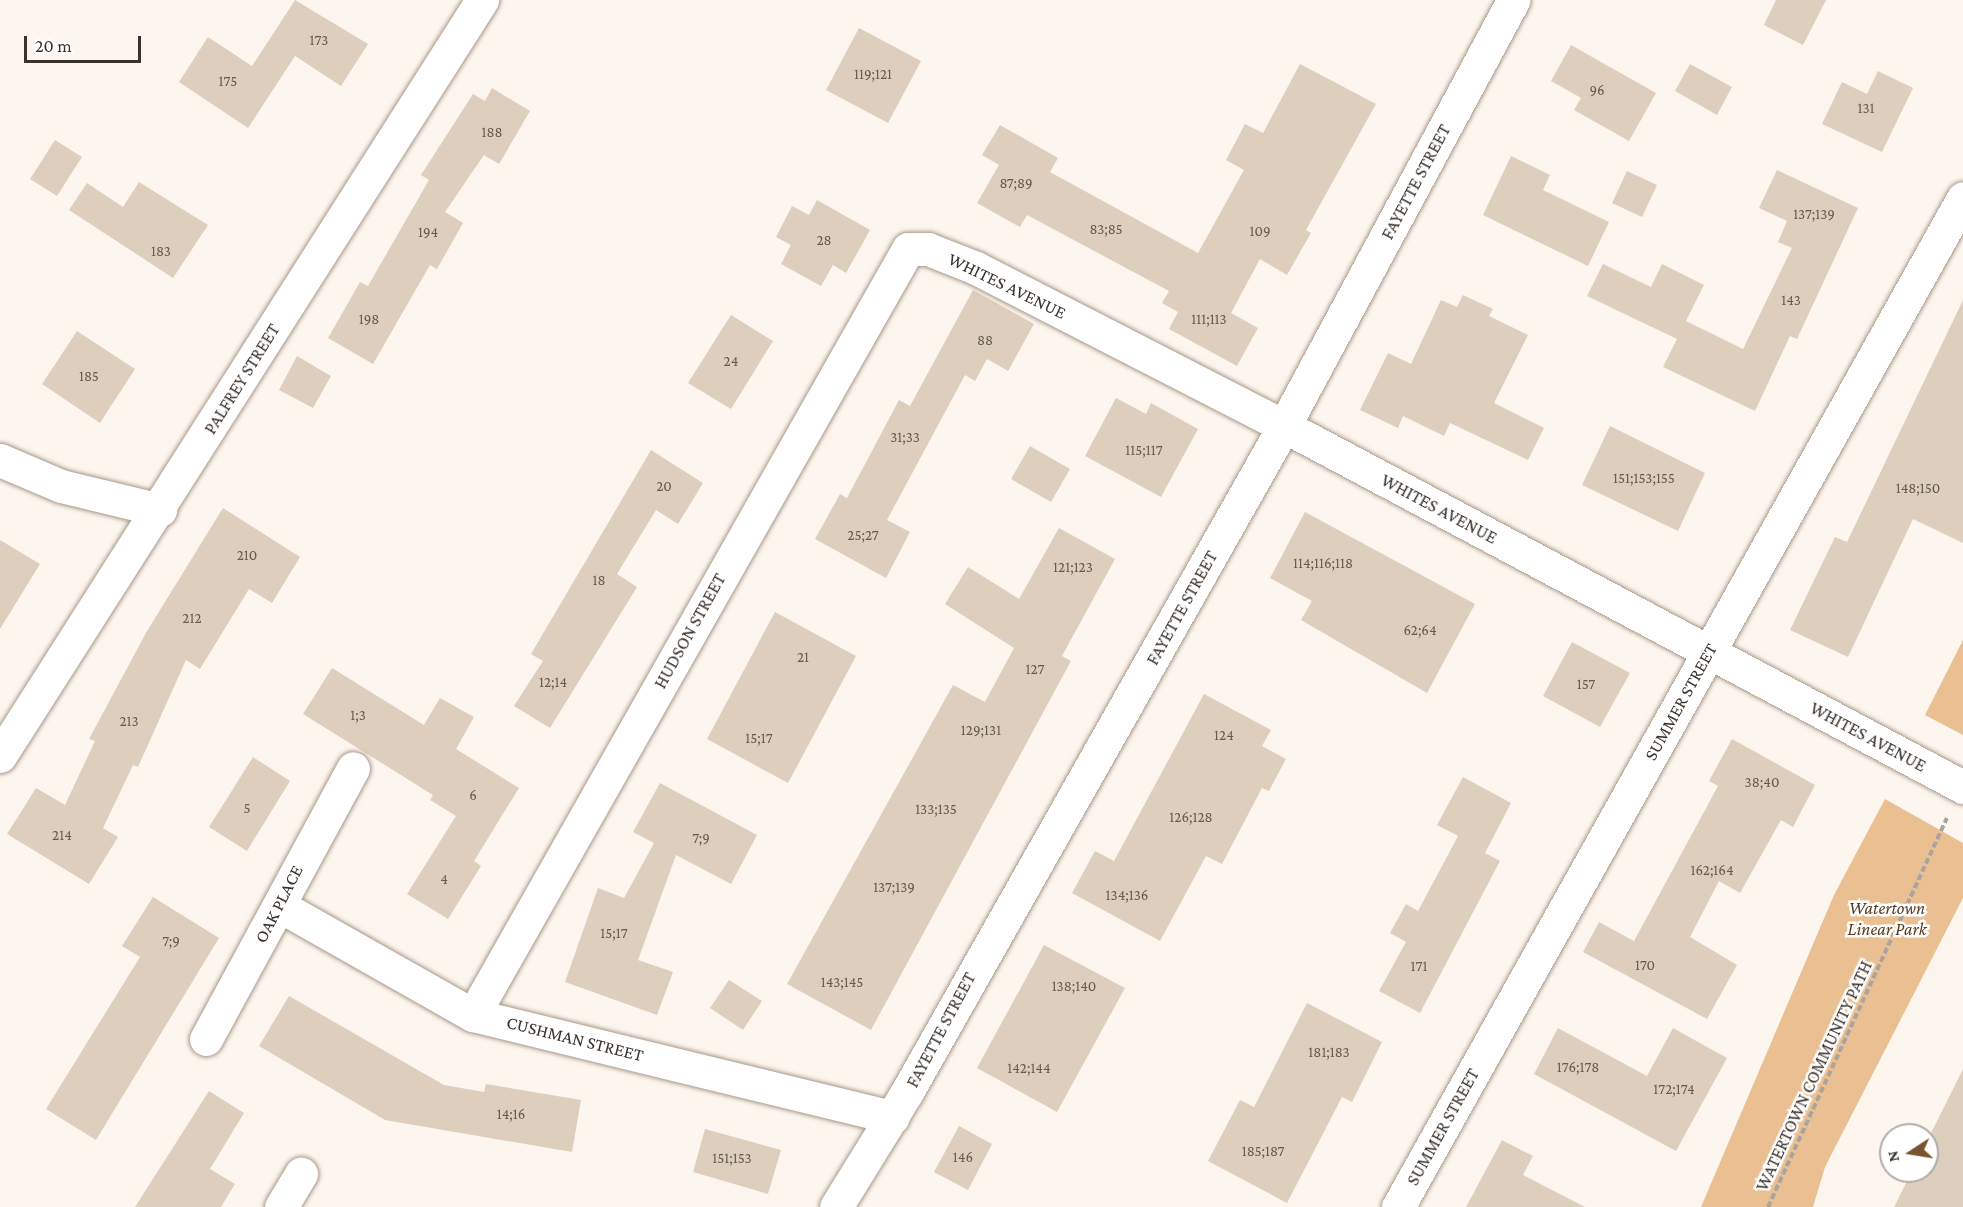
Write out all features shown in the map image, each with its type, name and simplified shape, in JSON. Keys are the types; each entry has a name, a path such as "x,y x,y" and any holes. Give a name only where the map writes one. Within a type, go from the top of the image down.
{"street":[{"name":"PALFREY STREET","path":"0,756 160,510 482,0"},
{"name":"FAYETTE STREET","path":"836,1207 893,1117 1284,426 1513,0"},
{"name":"SUMMER STREET","path":"1398,1207 1963,198"},
{"name":"WHITES AVENUE","path":"908,249 928,249 976,268 1284,426 1963,787"},
{"name":"HUDSON STREET","path":"473,1015 908,249"},
{"path":"0,460 61,486 160,510"},
{"name":"OAK PLACE","path":"206,1039 353,768"},
{"name":"CUSHMAN STREET","path":"280,906 473,1015 893,1117"},
{"path":"281,1207 301,1174"}],"path":[{"name":"WATERTOWN COMMUNITY PATH","path":"1768,1207 1944,825"}],"green space":[{"path":"1963,640 1963,735 1925,715"},
{"name":"Watertown Linear Park","path":"1885,799 1963,843 1963,898 1825,1167 1813,1207 1701,1207 1834,895"}],"building":[{"path":"295,0 368,44 341,86 295,56 248,128 179,82 208,37 252,66"},
{"path":"1776,0 1826,0 1803,45 1764,25"},
{"path":"859,28 921,61 888,123 826,90"},
{"path":"1571,45 1656,93 1629,141 1574,110 1581,98 1551,81"},
{"path":"1300,64 1376,104 1306,230 1311,233 1287,275 1260,259 1231,313 1258,328 1237,366 1169,329 1178,312 1162,303 1169,291 1027,215 1020,227 977,203 999,165 982,155 1000,125 1058,158 1050,172 1198,253 1244,170 1226,160 1245,124 1263,133"},
{"path":"1690,64 1732,87 1717,115 1675,91"},
{"path":"1878,71 1913,88 1882,152 1822,124 1842,82 1867,94"},
{"path":"492,88 530,111 499,164 484,155 445,212 463,223 437,269 430,265 373,364 328,338 360,282 368,286 429,180 421,175 473,94 485,101"},
{"path":"55,140 82,157 57,196 30,179"},
{"path":"1511,156 1550,175 1543,190 1609,222 1588,266 1483,215"},
{"path":"1777,170 1858,208 1797,339 1790,336 1755,411 1663,367 1677,339 1587,296 1603,264 1651,287 1662,264 1704,285 1686,321 1743,349 1792,248 1778,242 1787,221 1759,208"},
{"path":"1627,171 1657,185 1642,217 1612,203"},
{"path":"139,182 208,225 173,278 69,210 87,183 123,207"},
{"path":"817,200 870,230 846,273 833,265 821,286 781,264 791,245 776,237 792,206 809,215"},
{"path":"973,290 1034,324 1008,371 987,359 975,381 965,375 887,520 910,532 886,578 815,539 840,494 847,498 899,400 910,406"},
{"path":"1463,295 1493,309 1489,316 1528,335 1494,403 1544,428 1528,460 1450,423 1444,436 1403,416 1398,428 1360,410 1388,353 1411,364 1441,300 1457,307"},
{"path":"1963,300 1963,543 1913,519 1848,657 1790,630 1835,537 1847,542"},
{"path":"731,315 773,341 731,409 688,383"},
{"path":"77,331 135,369 100,423 42,384"},
{"path":"297,356 331,376 313,408 279,390"},
{"path":"1116,398 1146,414 1151,403 1198,429 1161,497 1085,456"},
{"path":"1610,426 1705,473 1678,531 1582,485"},
{"path":"1030,446 1070,469 1051,502 1011,479"},
{"path":"651,450 703,483 678,524 656,510 617,574 637,587 550,728 514,706 543,661 531,654"},
{"path":"223,508 300,557 272,603 249,589 200,669 186,660 138,767 133,765 103,828 118,837 89,884 7,834 36,788 65,805 95,741 89,739 147,631"},
{"path":"1305,512 1475,604 1427,693 1301,620 1312,601 1270,578"},
{"path":"1059,528 1115,559 1062,656 1071,661 871,1030 787,984 953,685 985,702 1014,648 945,604 968,567 1019,599"},
{"path":"0,540 40,564 0,629"},
{"path":"775,612 856,656 788,783 707,739"},
{"path":"1572,642 1630,673 1600,727 1543,696"},
{"path":"332,668 424,725 440,698 474,717 456,749 519,788 474,861 481,866 448,919 407,894 456,816 430,800 433,795 303,714"},
{"path":"1204,694 1271,730 1262,746 1286,759 1269,791 1262,788 1222,864 1206,856 1160,941 1072,893 1095,851 1114,861"},
{"path":"1732,739 1815,785 1793,827 1781,820 1740,893 1719,881 1690,937 1737,965 1707,1019 1583,952 1599,922 1634,941 1718,786 1709,781"},
{"path":"253,757 290,781 247,851 209,827"},
{"path":"1463,777 1511,803 1485,853 1500,861 1420,1013 1379,991 1406,942 1390,933 1406,904 1418,911 1458,836 1437,825"},
{"path":"660,783 757,835 731,884 676,855 638,960 673,972 657,1015 565,982 598,888 624,898 654,843 633,832"},
{"path":"153,897 219,938 96,1140 46,1109 140,957 122,946"},
{"path":"1044,945 1125,988 1057,1112 977,1068"},
{"path":"729,980 762,1001 743,1030 710,1008"},
{"path":"289,996 444,1085 484,1092 486,1084 581,1100 572,1152 385,1120 259,1046"},
{"path":"1307,1003 1382,1042 1352,1102 1342,1097 1287,1203 1208,1161 1240,1100 1254,1107"},
{"path":"1558,1028 1647,1076 1673,1028 1727,1058 1676,1151 1534,1074"},
{"path":"1963,1069 1963,1207 1894,1207 1906,1183 1939,1183 1939,1123 1936,1123"},
{"path":"209,1091 244,1113 210,1169 235,1184 221,1207 135,1207"},
{"path":"959,1126 992,1144 968,1190 934,1172"},
{"path":"705,1129 781,1150 768,1194 693,1172"},
{"path":"1502,1140 1533,1156 1523,1175 1585,1207 1466,1207"}]}
